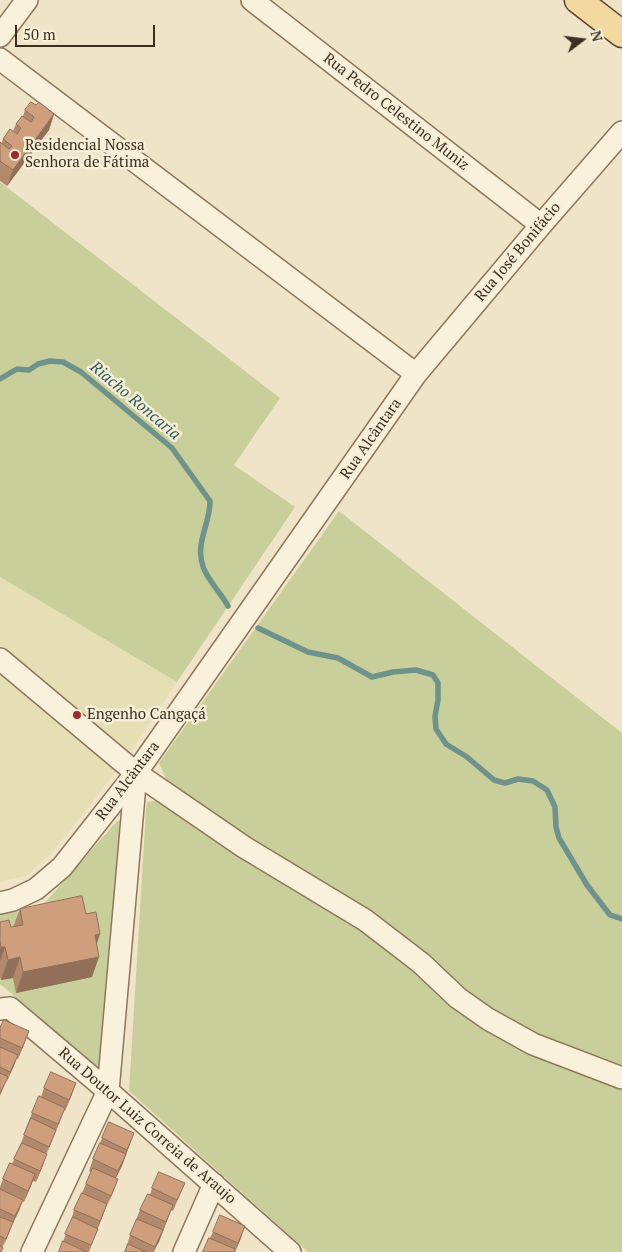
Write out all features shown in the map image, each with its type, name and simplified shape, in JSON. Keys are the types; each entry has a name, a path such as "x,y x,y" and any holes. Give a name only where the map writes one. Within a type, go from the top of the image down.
{"main road":[{"path":"578,0 622,34"}],"street":[{"path":"0,36 27,0"},
{"name":"Rua Pedro Celestino Muniz","path":"252,0 541,225"},
{"path":"0,59 416,374"},
{"name":"Rua José Bonifácio","path":"416,374 622,132"},
{"name":"Rua Alcântara","path":"0,903 12,900 36,889 62,867 136,773 416,374"},
{"path":"0,659 136,773 244,847 364,920 421,963 458,998 488,1020 533,1044 622,1078"},
{"path":"32,1252 108,1091 136,773"},
{"name":"Rua Doutor Luiz Correia de Araujo","path":"3,1005 108,1091 290,1252"},
{"path":"184,1252 214,1184"}],"shaded area":[{"name":"Engenho Cangaçá","path":"0,577 177,682 132,749 51,854 26,876 0,881"}],"green space":[{"path":"0,182 280,398 234,465 295,507 177,682 0,577"},
{"path":"339,511 622,733 622,1252 308,1252 129,1091 147,802 162,800 168,783 159,763"},
{"path":"122,819 105,1074 0,984 0,915 42,906 116,822"}],"building":[{"path":"31,102 36,105 39,102 54,114 13,170 0,161 0,142 9,149 12,146 3,139 10,129 17,134 21,128 16,124 22,116 31,122 34,117 25,110"},
{"path":"82,896 86,914 96,912 100,934 95,935 99,957 23,972 20,957 8,960 5,947 1,947 0,922 9,920 11,927 23,925 20,909"},
{"path":"4,1020 29,1031 22,1048 0,1038 0,1028"},
{"path":"0,1047 18,1055 10,1072 0,1067"},
{"path":"51,1072 76,1083 69,1100 44,1088"},
{"path":"0,1073 8,1077 0,1093"},
{"path":"39,1096 65,1108 58,1124 32,1113"},
{"path":"31,1118 56,1130 49,1147 24,1135"},
{"path":"109,1122 134,1133 127,1150 102,1138"},
{"path":"22,1143 47,1154 40,1171 14,1159"},
{"path":"100,1143 126,1154 118,1171 93,1159"},
{"path":"10,1163 35,1174 28,1191 3,1179"},
{"path":"93,1168 118,1179 111,1196 86,1184"},
{"path":"159,1172 185,1183 177,1200 152,1188"},
{"path":"0,1189 23,1200 15,1216 0,1209"},
{"path":"82,1193 107,1204 100,1221 74,1210"},
{"path":"148,1194 173,1205 166,1222 140,1210"},
{"path":"220,1215 245,1226 238,1243 213,1232"},
{"path":"0,1217 13,1222 6,1239 0,1236"},
{"path":"73,1217 98,1229 91,1245 65,1234"},
{"path":"137,1219 163,1230 155,1247 130,1235"},
{"path":"209,1238 235,1249 234,1252 203,1252"},
{"path":"63,1241 87,1252 59,1252"},
{"path":"128,1244 146,1252 125,1252"}],"waterway":[{"name":"Riacho Roncaria","path":"0,379 17,369 29,370 38,364 50,361 63,362 81,372 172,448 210,501 202,540 201,560 207,575 228,606"},
{"name":"Riacho Roncaria","path":"258,628 308,652 338,658 372,677 393,672 416,670 433,675 438,683 438,700 435,716 436,729 446,744 467,757 494,780 505,783 518,779 533,781 547,790 555,807 556,827 559,838 587,885 610,915 622,919"}],"place":[{"name":"Residencial Nossa Senhora de Fátima","path":"15,155"},
{"name":"Engenho Cangaçá","path":"77,715"}]}
